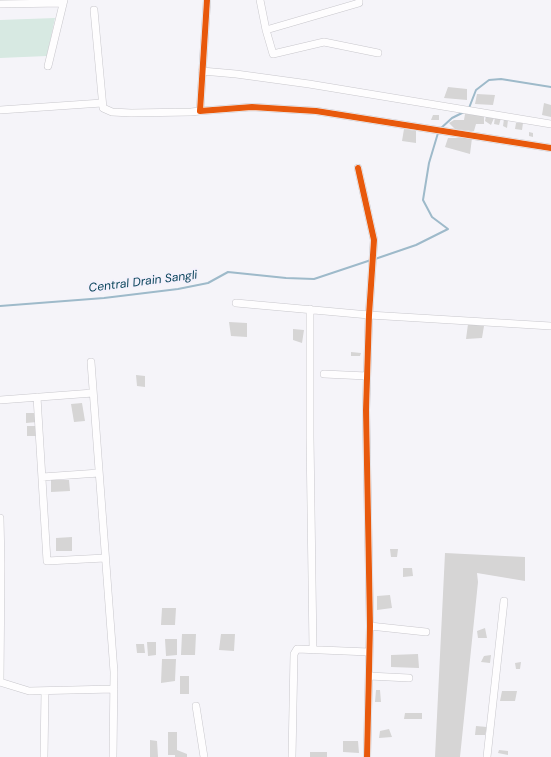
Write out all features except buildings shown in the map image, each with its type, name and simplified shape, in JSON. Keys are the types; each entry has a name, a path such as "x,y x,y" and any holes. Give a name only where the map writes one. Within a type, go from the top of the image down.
{"street":[{"path":"200,111 207,0"},
{"path":"260,0 273,54 324,42 378,53"},
{"path":"266,30 359,3 359,0"},
{"path":"0,4 64,1 48,66"},
{"path":"94,10 102,103 103,108 112,112 165,113 252,107 316,111 551,148"},
{"path":"202,72 236,74 309,84 551,124"},
{"path":"0,110 102,103"},
{"path":"358,168 374,240 369,315 366,410 370,626 367,757"},
{"path":"236,303 369,315 551,326"},
{"path":"310,309 313,650"},
{"path":"91,362 114,689 113,757"},
{"path":"324,374 367,376"},
{"path":"0,400 93,393"},
{"path":"38,398 47,561 105,558"},
{"path":"42,476 99,474"},
{"path":"0,518 2,564 0,682 29,691 114,689"},
{"path":"487,757 504,601"},
{"path":"370,626 426,632"},
{"path":"292,757 294,654 296,649 369,652"},
{"path":"369,676 408,678"},
{"path":"44,757 45,691"},
{"path":"196,706 204,757"}],"shaded area":[{"path":"55,18 47,56 0,58 0,20"}],"waterway":[{"name":"Central Drain Sangli","path":"469,108 476,90 489,80 501,79 551,87"},
{"name":"Central Drain Sangli","path":"440,129 452,118 464,112"},
{"name":"Central Drain Sangli","path":"375,259 416,245 448,229 432,217 423,200 429,163 438,133"},
{"name":"Central Drain Sangli","path":"0,306 104,298 178,289 208,283 228,272 286,278 314,279 371,260"}],"cycle path":[{"path":"207,0 200,111 252,107 316,111 551,148"},
{"path":"358,168 374,240 369,315 366,410 370,626 367,757"}]}
